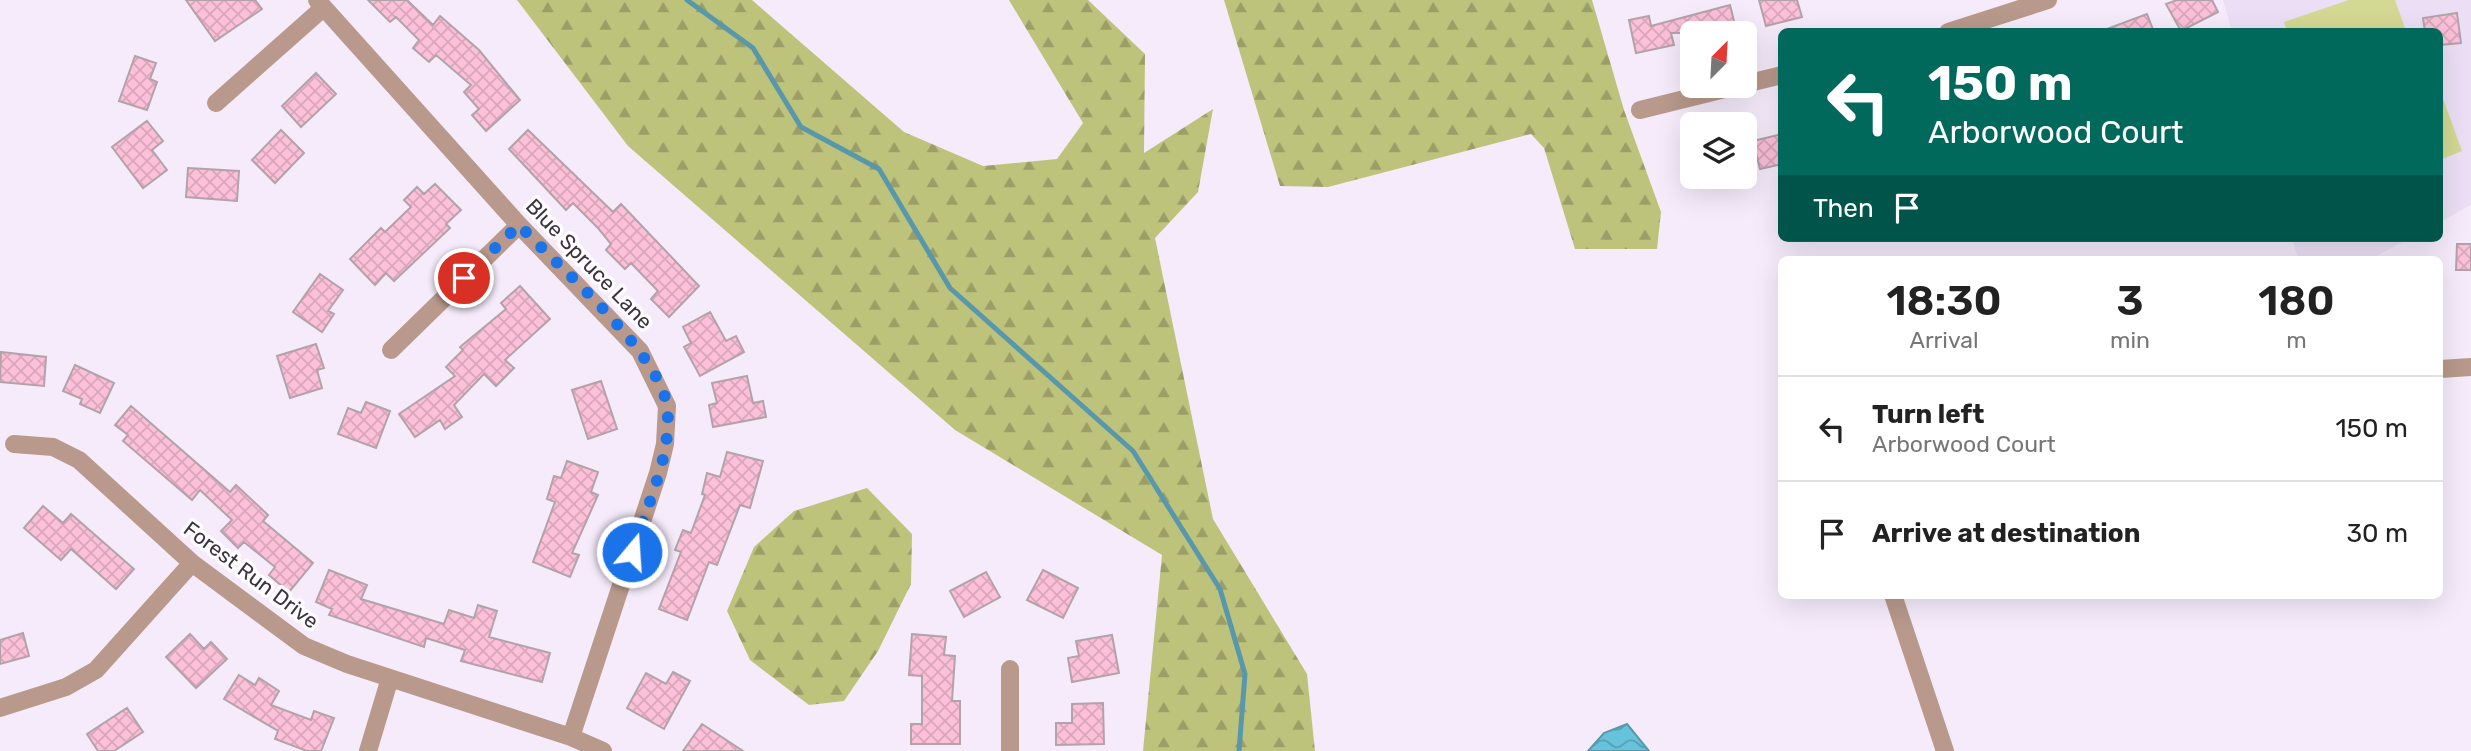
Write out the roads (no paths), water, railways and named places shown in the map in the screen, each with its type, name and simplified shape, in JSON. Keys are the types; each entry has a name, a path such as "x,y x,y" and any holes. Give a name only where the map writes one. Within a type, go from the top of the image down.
{"street":[{"path":"1960,28 2048,0"},
{"path":"216,103 319,5"},
{"name":"Blue Spruce Lane","path":"319,5 519,225 640,351 667,406 658,473 571,737"},
{"path":"1757,81 1778,76"},
{"path":"1640,110 1688,98"},
{"path":"391,350 519,225"},
{"path":"2443,369 2471,367"},
{"name":"Forest Run Drive","path":"13,444 53,447 79,460 192,563 304,646 390,678 571,737 603,751"},
{"path":"0,708 66,687 96,670 192,563"},
{"path":"1894,599 1945,751"},
{"path":"1010,669 1010,751"},
{"path":"368,751 390,678"}],"water":[{"path":"1627,724 1649,751 1588,751 1604,733"}],"waterway":[{"path":"687,0 753,48 801,127 879,169 950,288 1133,451 1220,589 1245,674 1239,751"}]}
